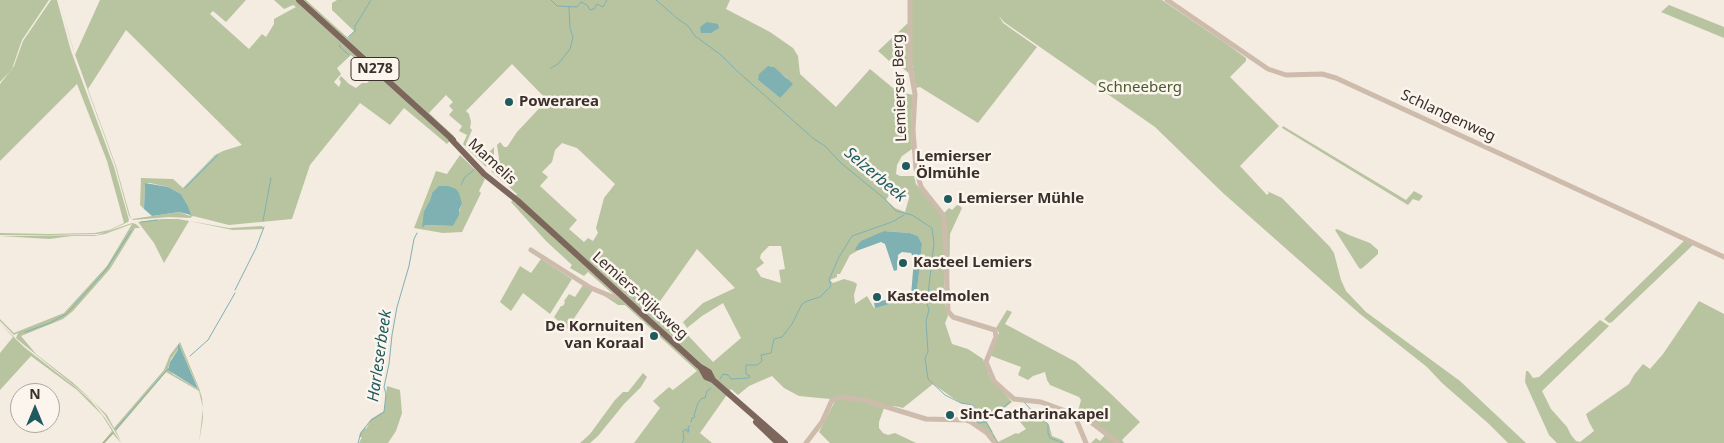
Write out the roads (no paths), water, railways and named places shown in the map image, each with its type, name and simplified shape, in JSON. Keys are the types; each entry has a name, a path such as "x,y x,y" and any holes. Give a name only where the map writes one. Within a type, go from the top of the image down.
{"main road":[{"name":"Mamelis","path":"299,0 562,241"},
{"name":"Lemiers-Rijksweg","path":"562,241 701,368 706,376 714,380 778,443"},
{"name":"Lemiers-Rijksweg","path":"748,412 785,443"}],"street":[{"name":"Lemierser Berg","path":"910,0 910,67 915,94 913,130 916,169 921,187 944,216 947,307 954,317 995,330 997,333 996,337 986,362 994,381 1007,393 1013,398 1040,402 1066,411 1074,416"},
{"name":"Schlangenweg","path":"1168,0 1268,69 1286,74 1322,74 1336,78 1724,256"},
{"path":"531,250 592,288 613,297 617,297 620,294"},
{"path":"806,443 822,422 832,400 845,397 864,400 926,418 968,420 986,432 995,443"},
{"path":"1086,443 1074,416 1079,416 1091,422 1118,443"}],"water":[{"path":"707,22 718,24 719,28 711,33 701,33 701,26"},
{"path":"768,66 774,67 793,84 780,98 758,80 759,74"},
{"path":"145,183 168,187 181,194 191,215 179,212 152,216 144,209"},
{"path":"439,186 448,186 456,189 459,193 462,204 459,215 453,226 425,225 422,228 424,211 432,193"},
{"path":"884,231 910,233 918,236 922,244 916,299 912,302 894,303 875,308 874,303 911,295 914,259 911,253 902,252 898,255 897,270 894,271 885,244 881,242 854,250 861,241"},
{"path":"178,344 198,389 168,370 170,362 178,350"}],"waterway":[{"path":"348,37 355,31 355,26 371,0"},
{"name":"Selzerbeek","path":"551,0 557,6 577,7 581,2 587,5 590,10 594,9 597,4 603,7 607,0"},
{"name":"Selzerbeek","path":"656,0 688,26 695,36 721,55 814,139 825,146 841,163 885,199 896,211 912,215 932,228 934,243 927,303 929,310 926,321 928,352 925,358 928,379 945,395 961,403 973,405 977,413 977,422 979,423 985,422 1010,402"},
{"name":"Harleserbeek","path":"551,68 558,64 570,49 573,37 570,28 569,7"},
{"path":"340,45 349,55"},
{"path":"185,188 218,155"},
{"name":"Harleserbeek","path":"461,185 465,177 474,170"},
{"path":"263,221 271,178"},
{"path":"720,379 723,374 728,375 731,379 749,378 750,376 746,374 746,365 757,365 762,361 761,355 771,353 774,339 782,337 792,324 802,304 820,297 831,286 829,280 839,257 852,236 892,222 904,215"},
{"path":"141,222 157,220"},
{"path":"235,290 256,248 264,227"},
{"path":"25,332 50,323 66,314 105,271 131,231"},
{"name":"Harleserbeek","path":"358,443 361,433 370,421 384,412 386,394 384,387 397,307 417,233"},
{"path":"190,356 208,340 235,293"},
{"path":"116,429 168,369"},
{"path":"691,422 692,418 695,417 698,403 702,398 705,398 707,391 711,388"},
{"name":"Selzerbeek","path":"1024,402 1038,417 1048,424 1050,438 1063,443"},
{"path":"986,422 992,432"},
{"path":"682,443 684,440 683,431 687,429 687,432 689,432 688,427 690,426"},
{"path":"103,443 113,433"},
{"path":"993,435 998,443"}],"place":[{"name":"Powerarea","path":"509,102"},
{"name":"Lemierser Ölmühle","path":"906,166"},
{"name":"Lemierser Mühle","path":"948,199"},
{"name":"Kasteel Lemiers","path":"903,263"},
{"name":"Kasteelmolen","path":"877,297"},
{"name":"De Kornuiten van Koraal","path":"654,336"},
{"name":"Sint-Catharinakapel","path":"950,415"}],"park label":[{"name":"Schneeberg","path":"1140,88"}]}
